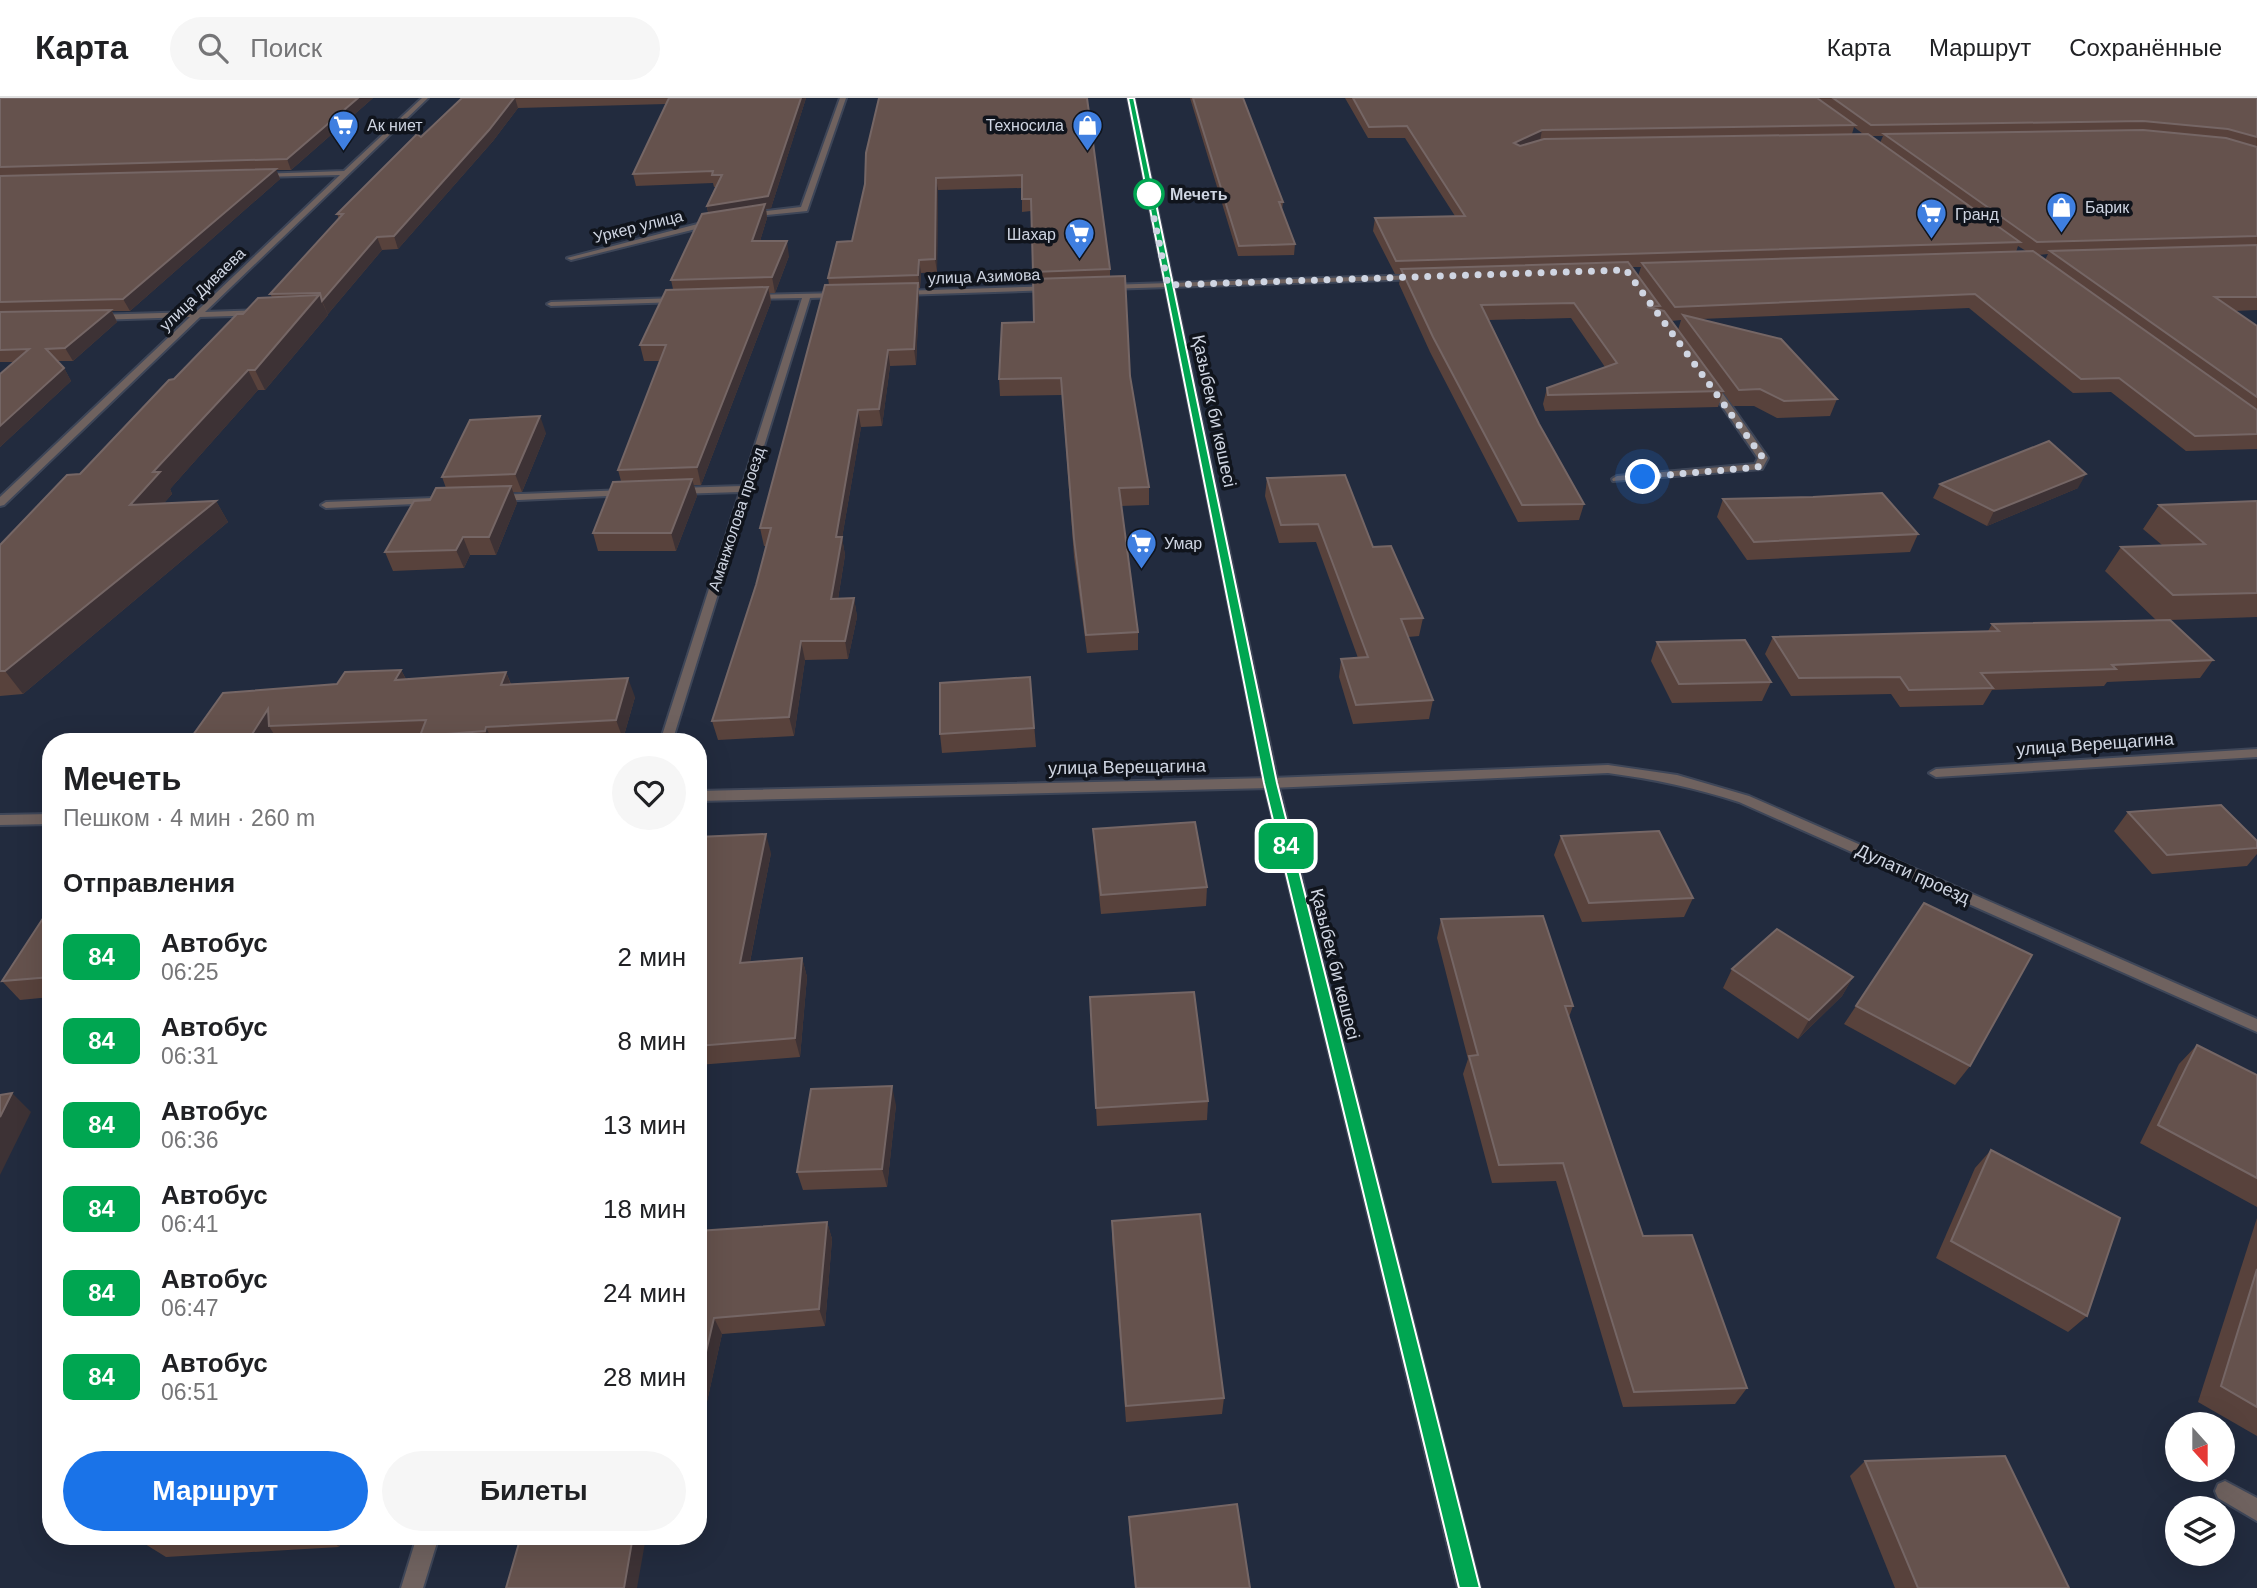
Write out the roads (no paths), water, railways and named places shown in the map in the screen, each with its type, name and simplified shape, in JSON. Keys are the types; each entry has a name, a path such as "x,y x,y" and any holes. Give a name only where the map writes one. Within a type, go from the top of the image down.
{"main road":[{"name":"Қазыбек би көшесі","path":"1131,98 1271,783 1469,1588"}],"street":[{"name":"улица Диваева","path":"0,503 425,98"},
{"path":"742,216 804,209 843,98"},
{"path":"248,176 344,173"},
{"name":"Уркер улица","path":"571,258 717,221"},
{"path":"1098,287 1426,277"},
{"name":"улица Азимова","path":"890,293 1057,288"},
{"path":"739,298 848,295"},
{"name":"Аманжолова проезд","path":"669,733 807,296"},
{"path":"551,304 686,300"},
{"path":"84,317 272,312"},
{"path":"1617,479 1758,467 1763,458 1701,370"},
{"path":"662,492 746,489"},
{"path":"480,499 634,493"},
{"path":"327,505 452,500"},
{"name":"улица Верещагина","path":"1936,774 2257,753"},
{"name":"Дулати проезд","path":"1556,771 1608,769 1661,774 1744,799 2257,1026"},
{"name":"улица Верещагина","path":"707,796 1271,783 1556,771"},
{"path":"0,821 42,819"},
{"path":"2225,1491 2257,1510"},
{"path":"412,1588 425,1545"}],"place":[{"name":"Ак ниет","path":"344,152"},
{"name":"Техносила","path":"1087,152"},
{"name":"Мечеть","path":"1149,194"},
{"name":"Барик","path":"2062,234"},
{"name":"Гранд","path":"1932,241"},
{"name":"Шахар","path":"1079,261"},
{"name":"Умар","path":"1141,570"}]}
